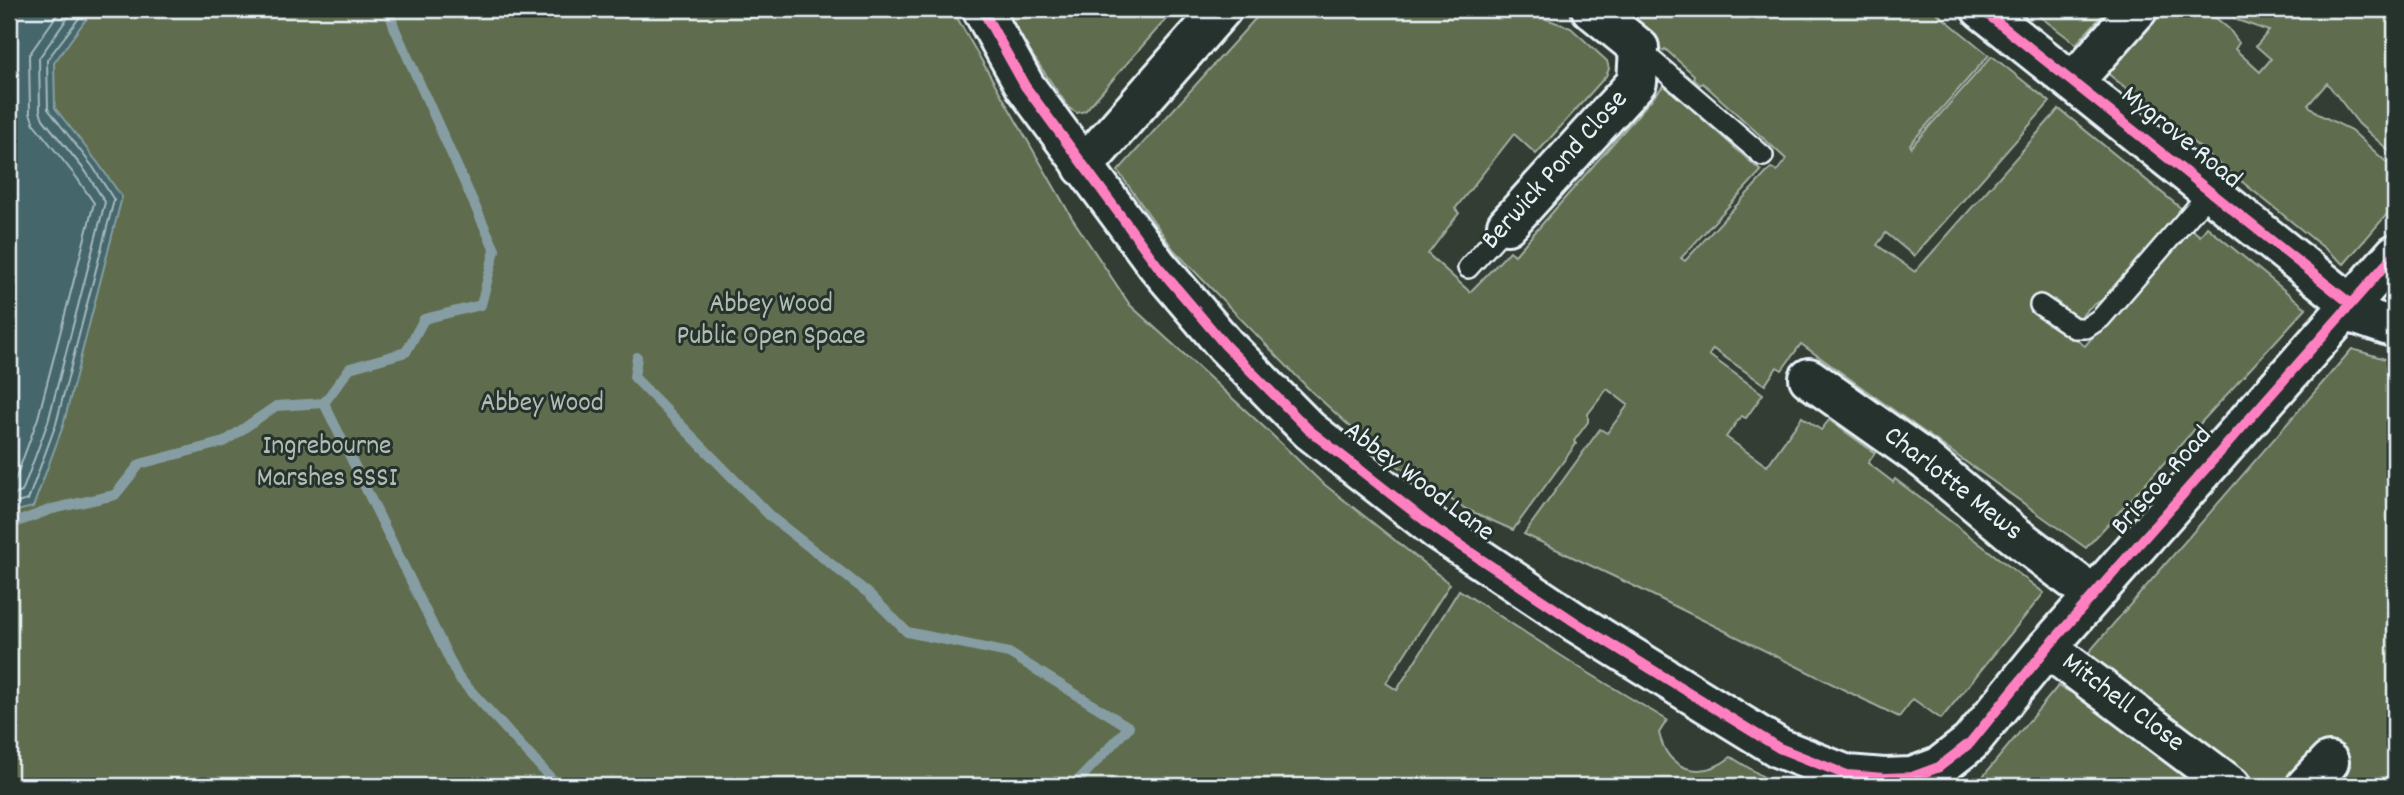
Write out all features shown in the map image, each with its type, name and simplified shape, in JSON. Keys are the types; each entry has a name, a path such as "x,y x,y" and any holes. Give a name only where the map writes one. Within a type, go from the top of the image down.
{"street":[{"name":"Abbey Wood Lane","path":"982,9 1025,86 1083,167 1157,265 1225,345 1309,430 1437,530 1575,622 1779,748 1847,775 1884,778 1912,777 1939,767 1970,743"},
{"path":"1083,167 1222,9"},
{"path":"1591,9 1639,48"},
{"name":"Mygrove Road","path":"1981,9 2210,192 2348,308 2395,328"},
{"path":"2073,82 2138,9"},
{"name":"Berwick Pond Close","path":"1507,225 1637,82 1639,48"},
{"name":"Briscoe Road","path":"1970,743 2093,595 2395,254"},
{"name":"Charlotte Mews","path":"1809,378 1925,460 2013,534 2093,595"},
{"name":"Mitchell Close","path":"2047,648 2231,786"}],"lane":[{"path":"1639,48 1763,156"},
{"path":"2040,305 2074,328 2086,328 2101,318 2210,192"},
{"name":"Berwick Pond Close","path":"1468,268 1507,225"}],"green space":[{"path":"9,9 952,9 1072,218 1130,305 1320,481 1450,584 1386,683 1397,690 1459,590 1667,720 1659,733 1663,746 1678,764 1697,770 1720,764 1731,757 1778,786 9,786"},
{"path":"1005,9 1175,9 1085,111 1077,113 1069,108 1008,20 1011,17"},
{"path":"1264,9 1484,9 1491,15 1497,9 1519,9 1571,28 1607,61 1609,69 1606,76 1536,154 1514,134 1455,209 1459,213 1428,254 1470,292 1510,251 1515,255 1664,85 1761,171 1681,258 1685,261 1771,168 1777,171 1786,159 1705,85 1700,85 1693,79 1694,75 1665,49 1663,51 1614,9 1932,9 1989,55 1910,144 1911,147 1992,56 2050,102 1914,256 1886,233 1877,245 1915,272 2059,109 2183,210 2113,293 2089,308 2078,320 2054,299 2051,302 2040,294 2031,308 2085,346 2188,226 2200,236 2207,227 2306,308 2086,548 1801,344 1782,370 1777,367 1765,385 1713,349 1709,355 1763,394 1746,418 1741,416 1726,437 1767,466 1802,417 1821,430 1829,420 1875,453 1868,463 1893,482 1895,479 2044,593 1941,719 1913,699 1899,717 1524,534 1600,429 1607,433 1628,405 1607,389 1588,414 1588,422 1574,441 1576,444 1513,530 1466,509 1385,458 1311,391 1174,250 1118,171"},
{"path":"2030,9 2108,9 2076,44"},
{"path":"2161,9 2205,9 2229,29 2239,43 2235,49 2260,72 2271,59 2256,46 2269,31 2237,20 2224,9 2395,9 2395,156 2359,124 2327,83 2308,105 2320,115 2351,130 2395,170 2395,205 2344,264 2106,72"},
{"path":"2352,349 2395,362 2395,786 2332,786 2350,766 2325,744 2291,786 2257,786 2083,659"},
{"path":"2058,686 2092,702 2208,786 1975,786"}],"water":[{"path":"9,9 104,9 89,15 54,63 55,108 122,197 63,426 33,507 9,513"}],"waterway":[{"path":"9,525 52,509 115,495 140,464 224,442 276,406 324,403 350,368 406,352 424,319 481,305 495,250 388,9"},
{"path":"637,357 634,377 771,517 868,593 907,632 1009,653 1129,727 1073,786"},
{"path":"324,403 458,677 558,786"}],"cycle path":[{"path":"982,9 1025,86 1157,265 1225,345 1309,430 1437,530 1575,622 1779,748 1847,775 1912,777 1939,767 1970,743 2047,648 2395,254"},
{"path":"1981,9 2351,304"}],"park label":[{"name":"Abbey Wood Public Open Space","path":"771,322"},
{"name":"Abbey Wood","path":"542,405"},
{"name":"Ingrebourne Marshes SSSI","path":"327,464"}]}
